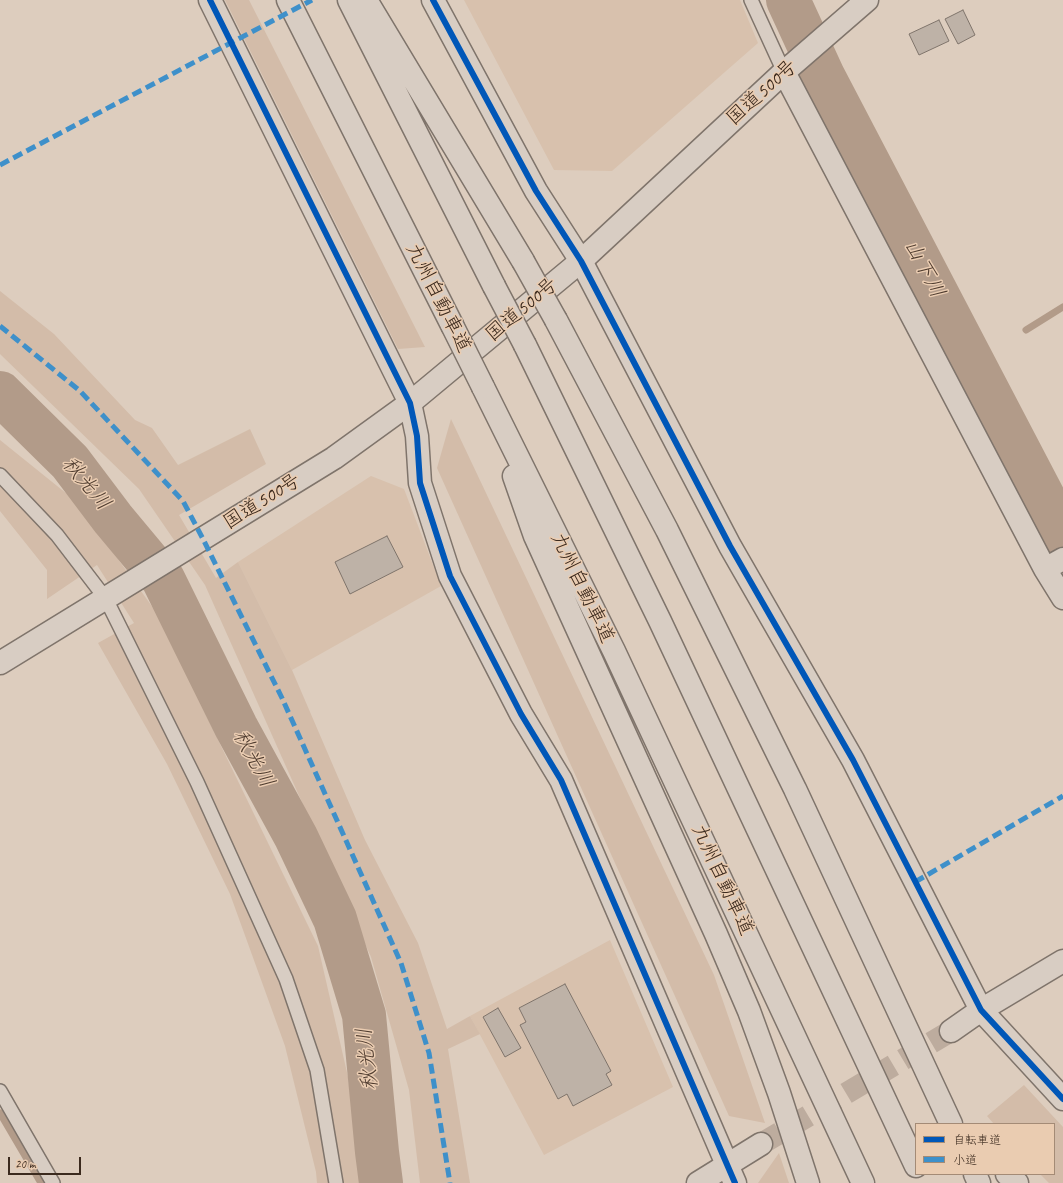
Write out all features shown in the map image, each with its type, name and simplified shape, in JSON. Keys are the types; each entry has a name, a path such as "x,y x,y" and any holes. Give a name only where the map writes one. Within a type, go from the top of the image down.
{"main road":[{"path":"210,0 410,403 417,436 420,483 450,576 521,714 561,780 732,1174"},
{"name":"九州自動車道","path":"288,0 614,651 863,1183"},
{"path":"349,0 525,345 660,621 915,1164"},
{"path":"366,0 523,261 556,320 667,530 788,775 951,1123"},
{"path":"433,0 536,191 581,261 730,546 853,760 981,1010 1063,1099"},
{"name":"国道500号","path":"0,663 334,458 410,403 581,261 788,69 867,0"},
{"path":"788,69 1053,564 1063,598"},
{"path":"483,387 535,536 716,934 749,1011 779,1093 808,1183"},
{"path":"951,1031 981,1010 1063,962"},
{"path":"922,1061 946,1102 961,1123"},
{"path":"779,1093 820,1183"},
{"path":"698,1183 732,1174 760,1144"},
{"path":"1008,1175 1017,1183"}],"lane":[{"path":"751,0 788,69"},
{"path":"0,475 110,596 197,782 286,979 317,1070 336,1183"},
{"path":"0,1091 53,1183"}],"shaded area":[{"path":"225,0 249,0 425,347 398,349"},
{"path":"464,0 740,0 758,43 612,171 554,170"},
{"path":"0,291 54,334 135,420 152,428 178,465 250,429 266,464 179,515 216,578 238,562 292,670 365,840 418,943 447,1029 470,1016 480,1034 448,1049 470,1183 420,1183 409,1090 371,957 205,585 139,489 0,354"},
{"path":"451,419 714,975 765,1123 729,1116 437,468"},
{"path":"0,440 77,502 156,612 318,946 348,1077 362,1183 317,1183 316,1172 285,1046 230,894 167,764 98,643 134,623 97,565 47,599 47,570 0,511"},
{"path":"371,476 404,489 441,586 292,670 238,562"},
{"path":"610,940 673,1087 544,1155 470,1016"},
{"path":"1024,1085 1063,1127 1063,1183 1049,1183 1041,1175 1055,1175 1055,1123 993,1123 987,1116"},
{"path":"779,1153 789,1183 758,1183"}],"building":[{"path":"963,10 975,35 958,44 945,19"},
{"path":"939,20 949,41 919,55 909,34"},
{"path":"387,536 403,567 350,594 335,562"},
{"path":"565,984 611,1071 606,1074 612,1085 573,1106 567,1094 558,1099 520,1025 526,1022 519,1008"},
{"path":"498,1008 521,1048 505,1057 483,1017"}],"waterway":[{"name":"山下川","path":"788,0 823,76 1063,535"},
{"path":"1026,330 1063,307"},
{"name":"秋光川","path":"0,393 70,462 113,519 163,579 236,727 296,837 335,919 364,1015 381,1183"},
{"path":"0,1113 41,1183"}],"tunnel":[{"path":"761,1144 951,1031"}],"marked path":[{"path":"0,165 312,0"},
{"path":"0,326 80,391 183,501 203,539 282,698 401,963 429,1053 450,1183"},
{"path":"915,882 1063,796"}],"cycle path":[{"path":"210,0 410,403 417,436 420,483 450,576 521,714 561,780 735,1183"},
{"path":"433,0 536,191 581,261 730,546 853,760 981,1010 1063,1099"}]}
